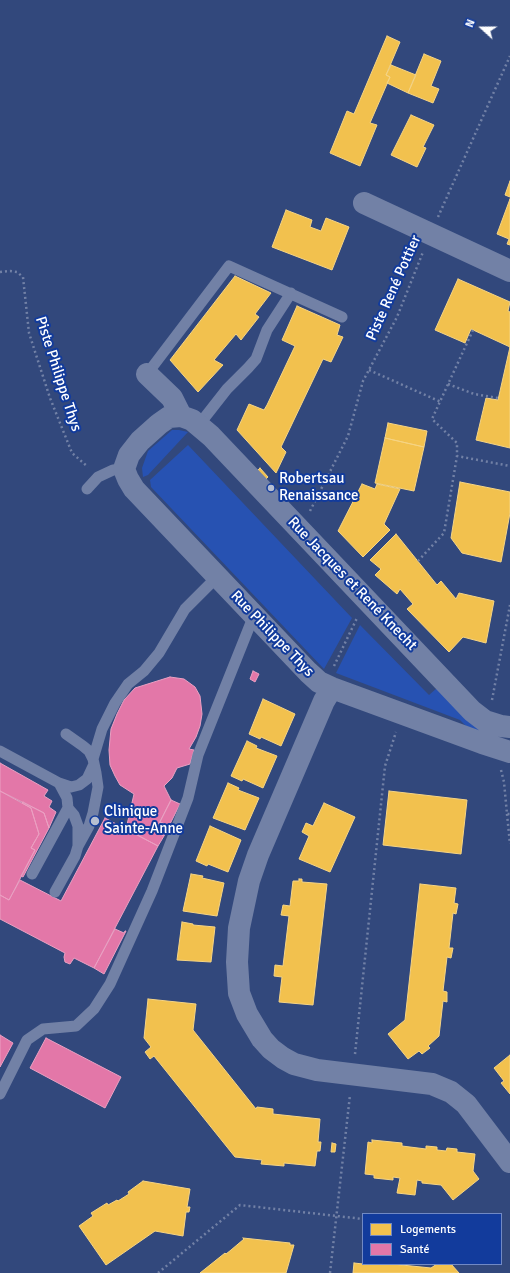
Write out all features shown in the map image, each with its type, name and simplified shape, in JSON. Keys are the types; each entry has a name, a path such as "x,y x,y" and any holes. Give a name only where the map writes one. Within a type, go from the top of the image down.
{"street":[{"path":"364,203 510,271"},
{"name":"Rue Jacques et René Knecht","path":"147,374 172,398 190,421 211,436 472,711 485,721 510,727"},
{"path":"124,469 129,455 140,441 169,417 190,421"},
{"name":"Rue Philippe Thys","path":"124,469 128,479 142,499 308,672 328,686 510,752"},
{"path":"328,686 324,701 258,855 249,882 239,928 237,979 239,992 247,1014 262,1039 271,1049 294,1064 317,1070 432,1084 451,1092 466,1104 510,1162"}],"lane":[{"path":"147,374 229,266 342,317"},
{"path":"190,421 227,389 256,359 267,330 292,294"},
{"path":"87,489 98,477 113,470 124,469"},
{"path":"0,751 59,783 71,787 79,785 87,779 102,729 115,703 128,684 144,671 159,652 185,610 217,577"},
{"path":"0,1094 27,1040 42,1029 76,1026 94,1009 110,984 155,883 188,798 198,755 254,615"},
{"path":"55,892 88,826 98,787 93,762 88,751 84,746 66,734"},
{"path":"32,874 68,808 67,798 59,783"},
{"path":"68,808 74,815 78,826 78,846"}],"path":[{"name":"Piste René Pottier","path":"298,528 312,508 348,436 363,381 397,317 430,234 510,56"},
{"name":"Piste Philippe Thys","path":"0,272 17,272 23,277 29,333 50,398 72,453 98,477"},
{"path":"418,560 444,533 457,456 457,443 432,419 473,330"},
{"path":"369,370 440,402"},
{"path":"448,384 474,394 498,398"},
{"path":"457,456 510,466"},
{"path":"328,686 356,619 371,605"},
{"path":"491,702 510,605"},
{"path":"330,1273 385,766 397,728"},
{"path":"507,814 510,844"},
{"path":"158,1273 240,1205 362,1219"}],"shaded area":[{"path":"172,430 188,432 148,475 143,477 142,468 148,451"},
{"path":"188,445 352,618 324,669 151,487 150,480"},
{"path":"360,625 429,695 437,688 481,729 480,733 468,728 460,720 336,673"}],"building: Logements":[{"path":"387,36 400,42 386,75 390,77 370,123 377,125 360,166 330,153 347,111 354,114"},
{"path":"424,54 441,61 431,86 439,89 433,103 408,93"},
{"path":"391,65 416,75 408,93 387,83 390,77 386,75"},
{"path":"411,115 434,125 423,147 426,148 417,167 391,155"},
{"path":"510,181 510,197 505,195"},
{"path":"510,199 510,245 507,244 509,239 497,234"},
{"path":"286,210 312,220 310,227 321,231 326,218 349,227 332,270 272,247"},
{"path":"235,276 271,293 255,314 259,317 241,340 236,334 214,360 223,365 198,392 170,360"},
{"path":"458,279 510,302 508,311 510,312 510,347 471,329 465,343 435,330"},
{"path":"297,306 340,325 337,335 343,337 331,362 323,359 281,447 286,452 276,473 237,430 249,404 264,410 267,405 295,346 282,340"},
{"path":"510,347 510,448 476,440 486,398 498,400"},
{"path":"388,423 427,431 424,447 385,438"},
{"path":"385,438 424,447 414,491 375,483"},
{"path":"260,468 268,477 265,480 257,471"},
{"path":"460,482 510,492 510,513 501,562 462,553 451,538"},
{"path":"362,484 375,489 377,484 400,489 384,524 390,530 363,557 338,531"},
{"path":"396,534 437,585 441,581 456,599 459,593 494,601 486,643 463,637 449,652 407,609 413,604 400,589 397,594 375,575 381,569 370,560"},
{"path":"263,699 295,714 281,746 261,737 260,739 249,734"},
{"path":"247,741 257,746 256,748 277,756 263,788 243,779 242,781 231,776"},
{"path":"228,783 239,788 238,790 259,798 245,830 213,818"},
{"path":"389,791 467,800 461,854 383,845"},
{"path":"324,803 355,817 330,872 299,859 309,836 302,832 306,823 313,826"},
{"path":"210,826 241,840 228,872 196,861"},
{"path":"191,874 203,876 202,878 224,883 217,916 183,911"},
{"path":"299,879 302,879 302,882 327,884 313,1005 279,1002 282,977 274,976 275,965 283,966 289,916 281,915 283,905 290,906 293,881 299,881"},
{"path":"420,884 456,888 454,903 458,904 456,914 453,913 449,948 453,948 451,958 447,957 443,991 447,992 447,1002 443,1001 439,1036 428,1046 430,1048 422,1054 419,1051 408,1059 388,1034 405,1020"},
{"path":"182,922 193,925 215,927 211,962 177,960"},
{"path":"148,999 196,1004 193,1030 256,1109 257,1107 273,1109 273,1114 320,1119 318,1142 321,1142 320,1151 317,1151 315,1166 284,1163 284,1166 261,1164 262,1160 235,1157 154,1056 150,1059 145,1052 151,1047 144,1038"},
{"path":"510,1055 510,1094 501,1083 504,1081 494,1068"},
{"path":"372,1140 402,1143 402,1146 426,1149 426,1146 437,1147 437,1150 446,1151 447,1148 457,1149 457,1152 475,1154 473,1171 479,1179 453,1200 441,1185 422,1183 422,1181 417,1180 415,1195 397,1193 400,1178 393,1177 393,1180 374,1178 374,1175 365,1174 368,1142 372,1143"},
{"path":"332,1143 336,1144 335,1152 331,1152"},
{"path":"143,1181 190,1189 187,1207 190,1207 189,1212 186,1212 183,1236 155,1231 106,1265 79,1226 93,1216 91,1213 107,1203 108,1205 117,1200 118,1201 129,1194 128,1192"},
{"path":"243,1238 290,1243 290,1245 294,1245 286,1273 200,1273 231,1250 244,1239"},
{"path":"354,1263 362,1265 402,1265 431,1268 436,1265 452,1265 459,1273 353,1273"}],"building: Santé":[{"path":"253,671 259,674 255,682 250,679"},
{"path":"170,677 184,679 195,687 200,696 202,714 196,737 189,749 194,750 190,764 177,768 172,778 164,786 171,800 155,831 164,836 158,846 126,829 134,794 120,785 110,765 109,750 111,729 124,700 135,688"},
{"path":"0,763 48,790 44,796 52,801 49,807 56,812 49,828 44,813 0,791"},
{"path":"0,791 31,808 39,834 31,848 35,850 9,900 0,895"},
{"path":"171,800 180,804 169,826 160,822"},
{"path":"23,802 44,813 49,828 23,877 21,876 35,850 31,848 39,834 31,808 22,803"},
{"path":"105,818 158,846 94,968 74,958 70,964 65,962 65,953 0,919 0,895 9,900 20,880 61,901"},
{"path":"160,822 169,826 164,836 155,831"},
{"path":"115,929 124,933 126,931 104,974 94,968"},
{"path":"0,1035 13,1043 0,1067"},
{"path":"46,1038 121,1077 105,1108 30,1068"}],"place":[{"name":"Robertsau Renaissance","path":"271,488"},
{"name":"Clinique Sainte-Anne","path":"95,821"}]}
